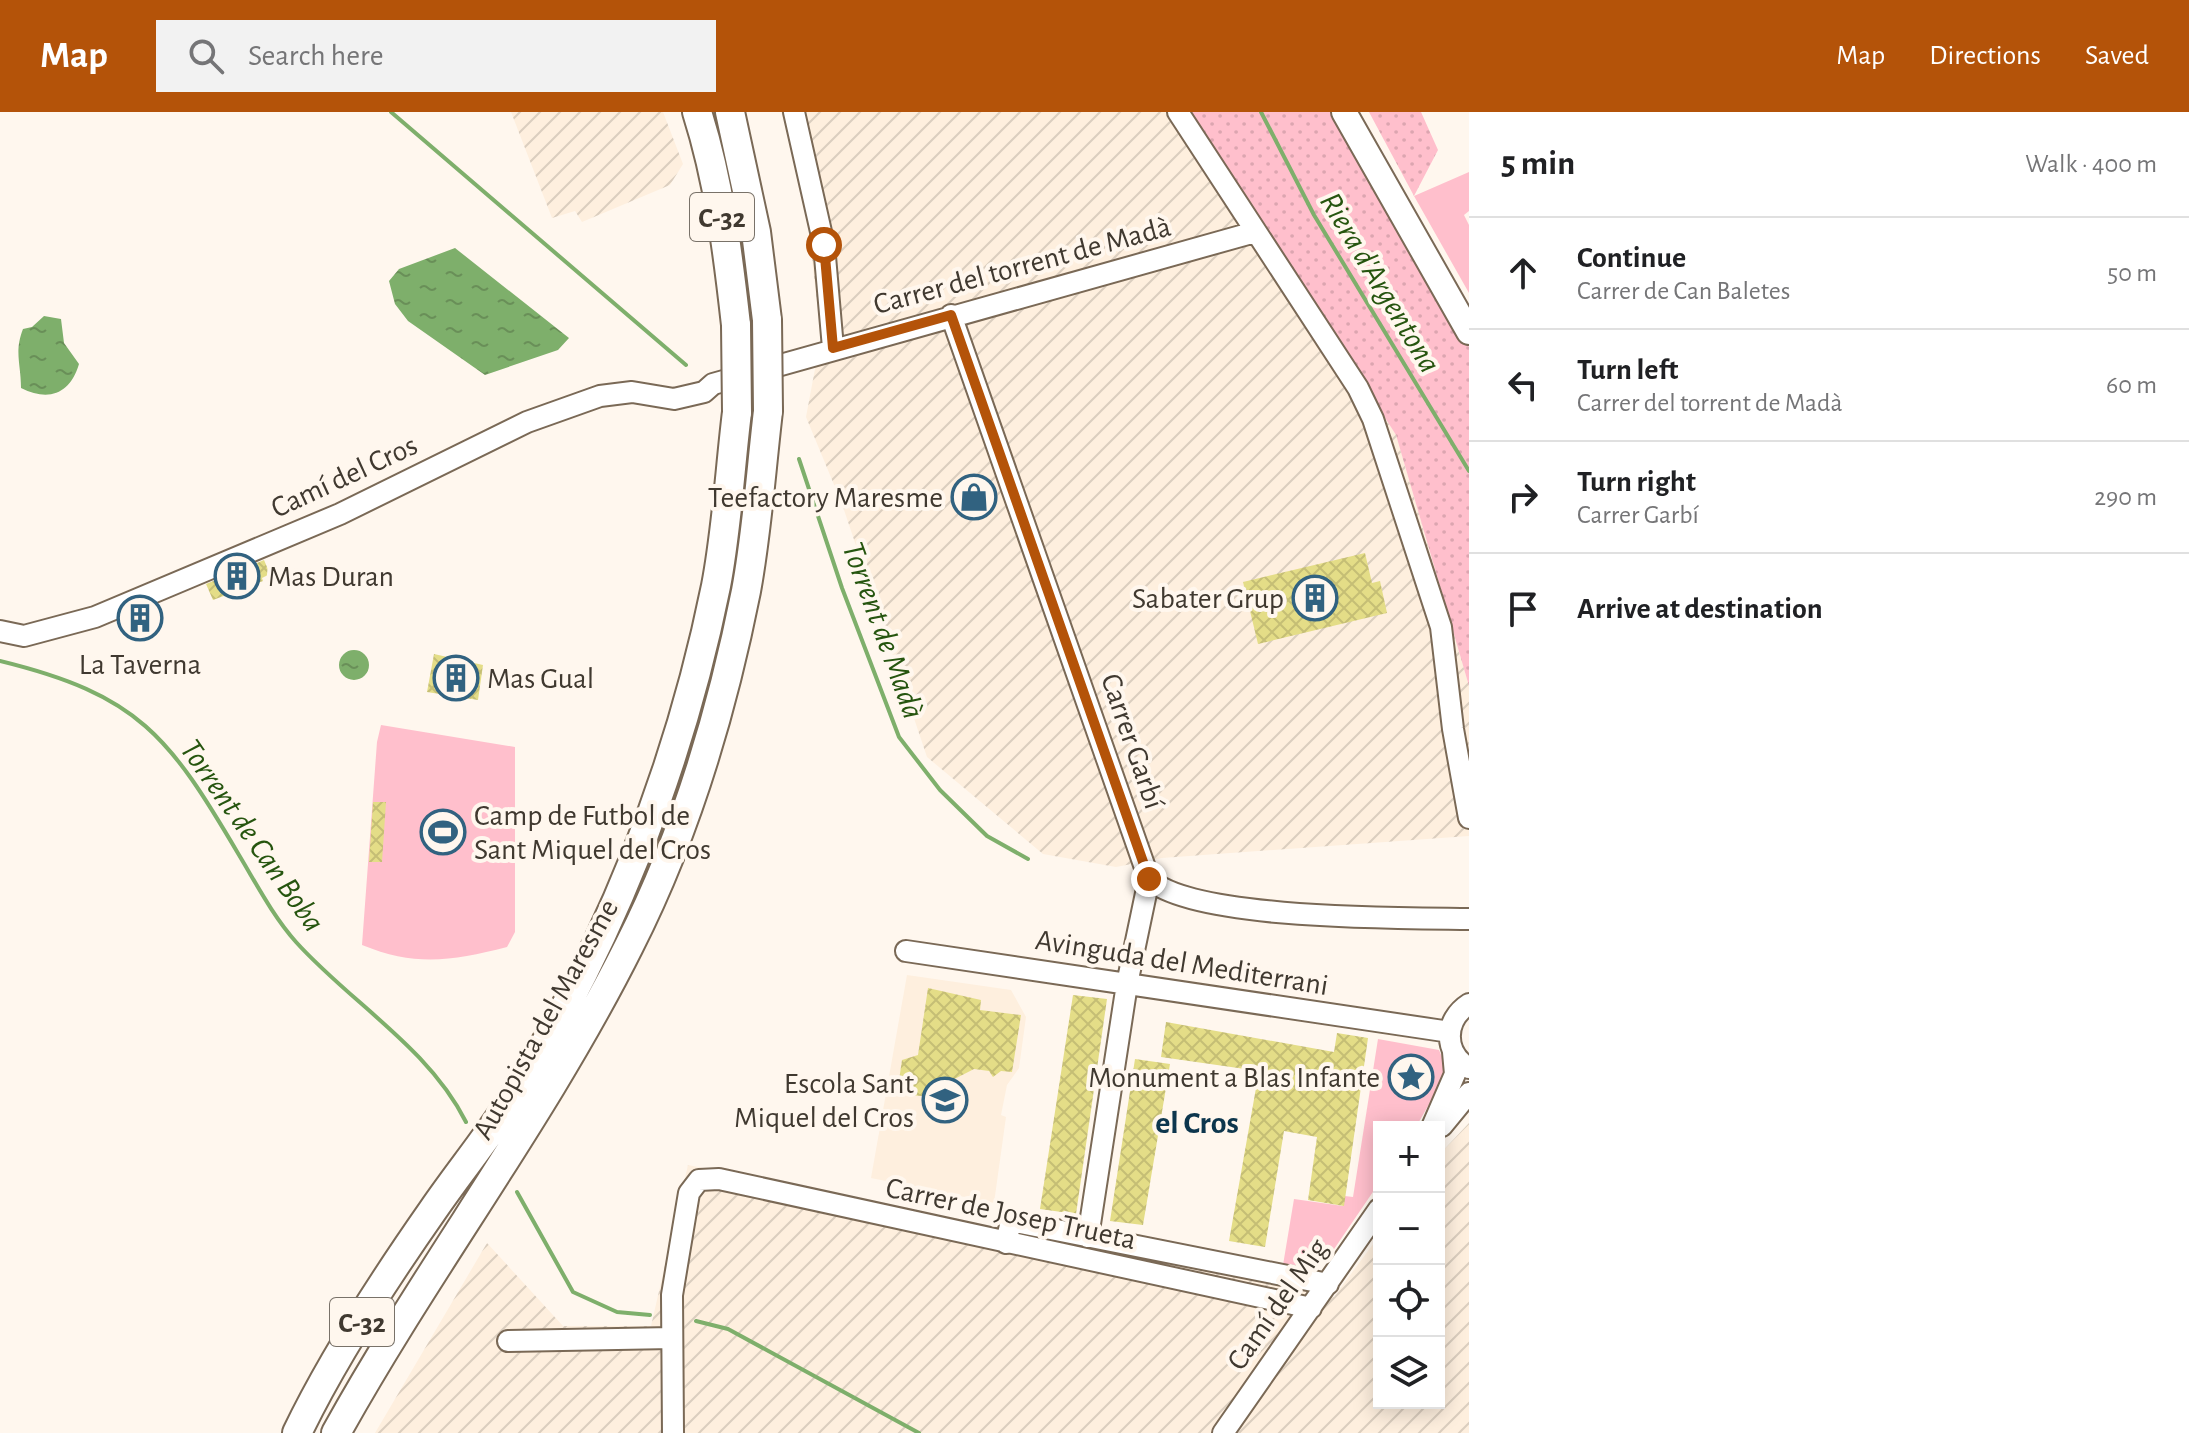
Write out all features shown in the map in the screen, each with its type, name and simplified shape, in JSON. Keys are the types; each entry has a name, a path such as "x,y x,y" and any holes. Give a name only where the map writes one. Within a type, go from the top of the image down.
{"highway":[{"name":"Autopista del Maresme","path":"295,1431 431,1213 506,1107 560,1016 639,849 682,721 716,585 737,412 736,325 727,240 709,148 697,112"},
{"name":"Autopista del Maresme","path":"374,1365 530,1124 586,1029 631,944 669,856 714,725 746,589 768,411 767,320 756,232 730,112"},
{"name":"C-32","path":"336,1433 374,1365"},
{"path":"355,1433 373,1395 374,1365"}],"main road":[{"path":"1344,112 1469,332"},
{"path":"1352,112 1469,319"}],"street":[{"path":"794,112 824,245 833,348"},
{"path":"1178,112 1358,388 1373,419 1441,627 1453,729 1469,818"},
{"name":"Carrer del torrent de Madà","path":"713,384 1255,232"},
{"name":"Carrer Garbí","path":"951,315 1149,879"},
{"name":"Camí del Cros","path":"0,631 24,636 95,617 340,514 527,422 586,401 632,392 674,399 704,392 713,384"},
{"path":"1149,879 1161,890 1178,895 1272,912 1469,919"},
{"path":"1088,1237 1127,984 1149,879"},
{"name":"Avinguda del Mediterrani","path":"906,951 1127,984 1451,1042"},
{"path":"1440,1121 1455,1074 1451,1042 1454,1017 1469,1004"},
{"path":"1451,1042 1469,1068"},
{"path":"1443,1121 1469,1093"},
{"path":"1445,1125 1469,1118"},
{"name":"Carrer de Josep Trueta","path":"672,1338 677,1256 689,1193 699,1180 719,1179 1311,1308"},
{"name":"Camí del Mig","path":"1223,1433 1373,1218"},
{"path":"1006,1243 1011,1221 1328,1284"},
{"path":"508,1341 672,1338 673,1433"}],"shaded area":[{"path":"511,112 663,112 683,164 670,185 582,222 575,211 552,218"},
{"path":"781,112 1190,112 1396,435 1469,686 1469,836 1162,858 1116,867 1043,854 927,757 842,504 806,417 821,337 808,226 796,159"},
{"path":"1190,112 1331,112 1469,347 1469,686 1396,435"},
{"path":"1369,112 1421,112 1438,150 1414,196"},
{"path":"1469,172 1469,211 1464,215 1469,225 1469,293 1414,196"},
{"name":"Camp de Futbol de Sant Miquel del Cros","path":"381,725 515,747 515,932 507,947 434,960 400,957 362,945 377,742"},
{"name":"Escola Sant Miquel del Cros","path":"907,975 1011,990 1026,1017 1019,1068 1007,1085 1001,1115 1006,1117 994,1203 871,1178"},
{"path":"1378,1039 1439,1050 1448,1071 1419,1121 1373,1121 1373,1192 1328,1258 1303,1269 1283,1265 1294,1199 1343,1206 1345,1196 1353,1197"},
{"path":"1469,1123 1469,1433 375,1433 487,1243 563,1326 651,1326 688,1165 1334,1297 1373,1244 1373,1409 1445,1409 1445,1149"}],"water":[{"path":"455,248 569,338 558,350 485,375 408,321 395,304 389,281 399,269"},
{"path":"44,316 61,319 64,343 79,364 64,388 49,394 21,388 19,358 23,329 32,327"},
{"path":"354,650 365,654 369,665 365,676 354,680 343,676 339,665 343,654"}],"building":[{"name":"Sabater Grup","path":"1365,553 1372,583 1380,581 1387,613 1258,644 1243,582"},
{"name":"Mas Duran","path":"264,560 270,574 262,578 263,581 213,600 206,584"},
{"name":"La Taverna","path":"154,606 160,624 127,636 122,620"},
{"name":"Mas Gual","path":"434,654 483,665 478,700 427,692"},
{"path":"373,802 386,802 382,862 369,862"},
{"path":"928,988 981,1000 980,1010 1021,1015 1012,1072 1001,1071 993,1077 989,1071 974,1069 933,1090 934,1097 897,1094 902,1060 918,1055"},
{"path":"1073,995 1107,999 1076,1214 1040,1209"},
{"path":"1166,1022 1334,1052 1337,1033 1368,1038 1344,1206 1308,1200 1317,1137 1284,1131 1265,1247 1229,1241 1259,1071 1161,1057"},
{"path":"1135,1059 1170,1064 1143,1225 1110,1221"}],"waterway":[{"name":"Torrent de Madà","path":"391,112 686,365"},
{"name":"Riera d'Argentona","path":"1261,112 1314,215 1469,471"},
{"name":"Torrent de Madà","path":"799,459 842,588 899,737 940,790 987,836 1028,859"},
{"name":"Torrent de Can Boba","path":"0,661 86,689 118,706 145,726 192,779 266,900 296,942 410,1048 450,1095 466,1122"},
{"name":"Torrent de Can Boba","path":"517,1192 573,1292 617,1312 650,1315"},
{"name":"Torrent de Can Boba","path":"696,1321 728,1329 919,1433"}],"place":[{"name":"Teefactory Maresme","path":"974,497"},
{"name":"Mas Duran","path":"237,576"},
{"name":"Sabater Grup","path":"1315,598"},
{"name":"La Taverna","path":"140,618"},
{"name":"Mas Gual","path":"456,678"},
{"name":"Camp de Futbol de Sant Miquel del Cros","path":"443,832"},
{"name":"Monument a Blas Infante","path":"1411,1077"},
{"name":"Escola Sant Miquel del Cros","path":"945,1100"}],"district":[{"name":"el Cros","path":"1197,1122"}],"route":[{"path":"824,245 833,348 951,315 1149,879"}]}
